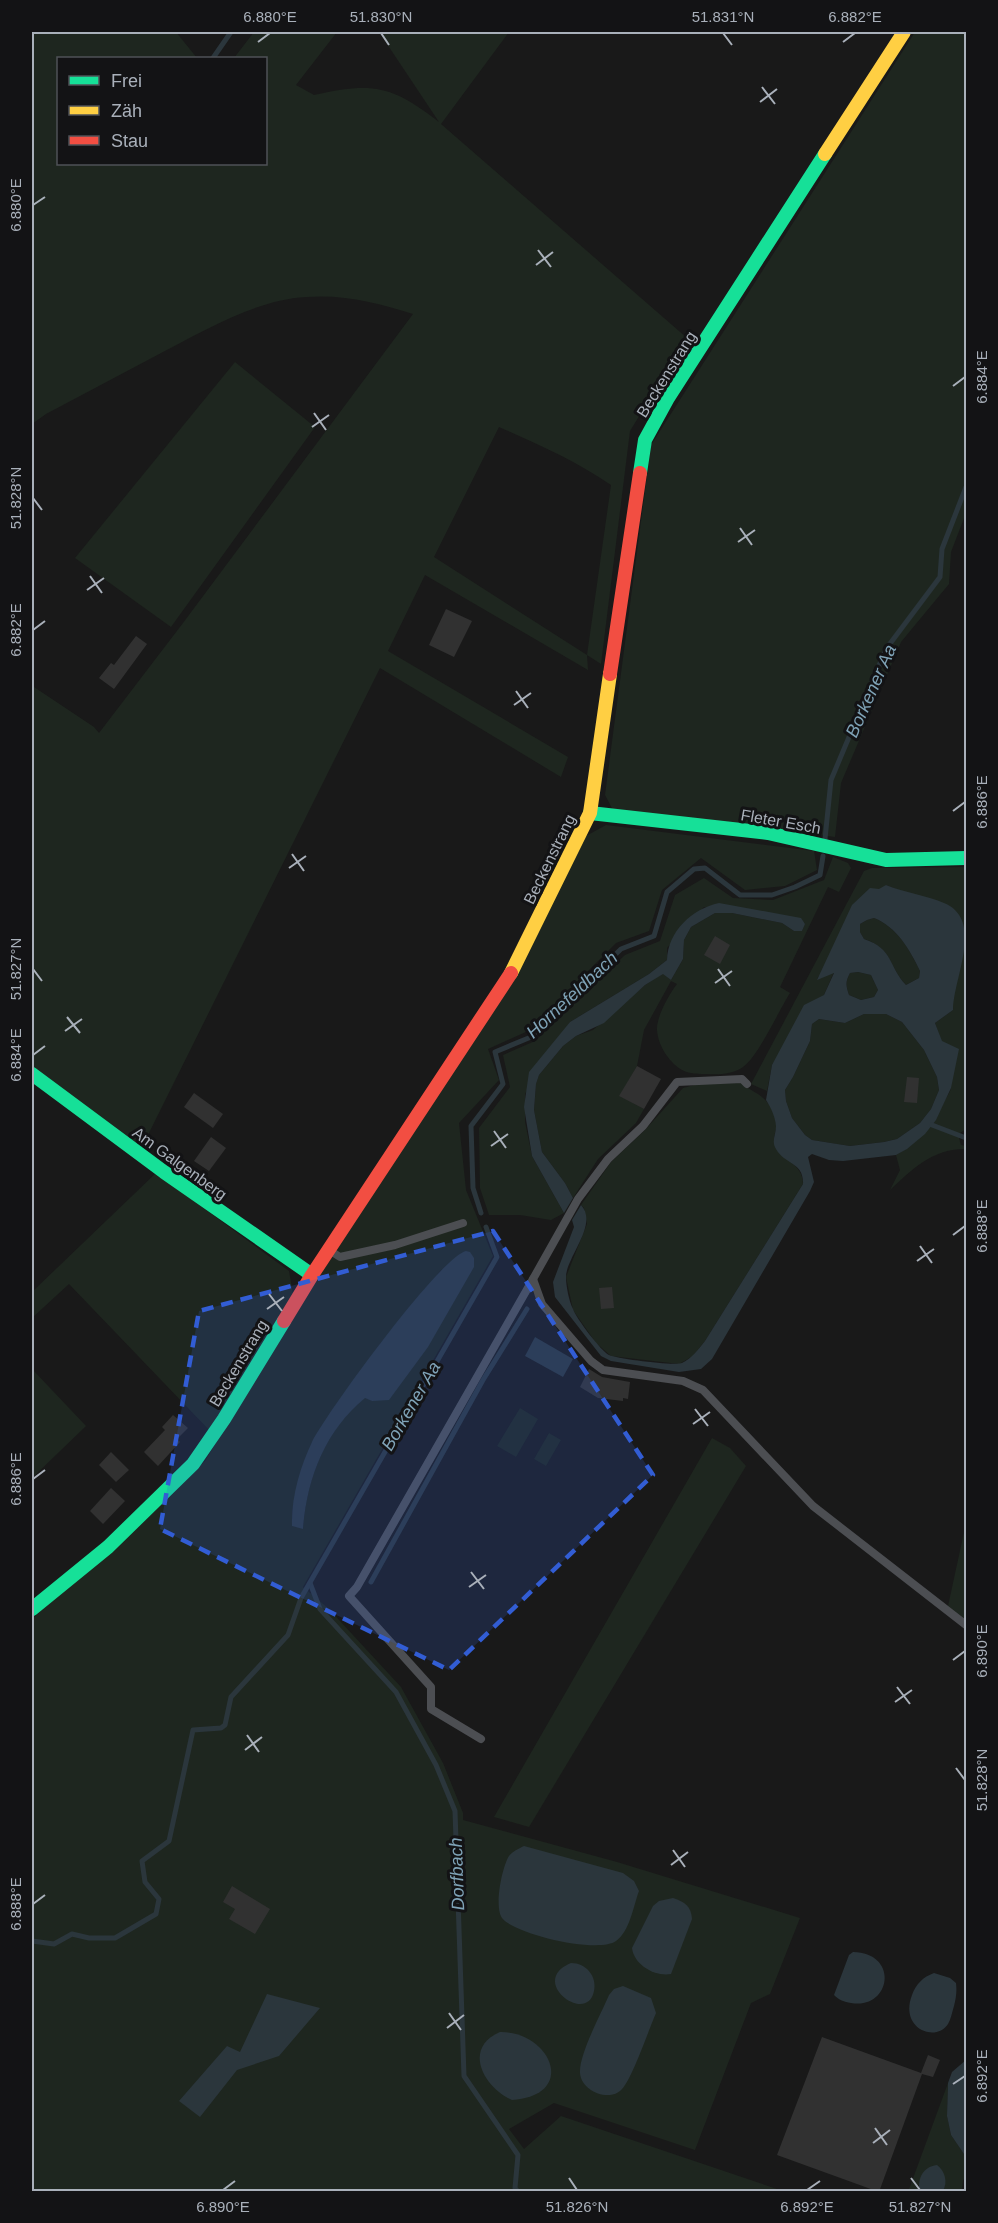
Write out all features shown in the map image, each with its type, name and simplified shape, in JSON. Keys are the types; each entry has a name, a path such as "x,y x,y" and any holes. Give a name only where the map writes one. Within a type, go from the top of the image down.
{"street":[{"name":"Beckenstrang","path":"32,1609 108,1547 194,1464 312,1275 511,973 590,813 645,440 668,398 904,32"},
{"name":"Fleter Esch","path":"590,813 768,833 886,860 966,858"},
{"name":"Am Galgenberg","path":"32,1074 164,1172 312,1275"}],"lane":[{"path":"482,1739 431,1709 431,1688 349,1596 357,1587 578,1199 608,1159 643,1126 677,1082 742,1079 747,1084"},
{"path":"329,1250 340,1257 396,1245 463,1223"},
{"path":"533,1279 542,1304 591,1361 603,1370 683,1381 703,1390 813,1506 966,1625"}],"highlighted area":[{"path":"493,1231 653,1475 449,1670 160,1529 199,1311"}],"shaded area":[{"path":"32,32 176,32 196,57 57,57 57,165 267,165 267,57 235,57 254,32 337,32 296,85 314,95 352,89 381,90 408,100 439,122 379,32 509,32 441,124 687,338 630,431 601,664 587,655 588,670 425,575 388,651 568,757 561,777 380,668 142,1147 32,1068 32,691 34,687 94,727 99,733 413,314 347,298 320,296 287,299 232,317 46,414 32,424","holes":["499,427 542,446 611,485 587,655 434,557"]},
{"path":"915,32 966,32 966,513 951,552 949,584 901,642 841,783 835,837 613,810 605,795 651,445"},
{"path":"235,362 315,427 171,627 75,558"},
{"path":"606,825 814,851 817,870 785,886 745,890 701,858 662,890 649,931 616,943 528,1031 488,1049 499,1080 459,1123 466,1190 493,1256 303,1587 328,1608 401,1687 443,1763 463,1813 463,1820 617,1862 800,1918 770,1994 751,2003 695,2150 554,2103 509,2129 524,2149 561,2116 783,2191 32,2192 32,1619 205,1461 586,836","holes":["442,1269 372,1401 365,1397 351,1410 329,1440 314,1473 303,1528 293,1526 292,1513 303,1466 380,1344"]},
{"path":"833,857 848,863 851,868 839,892 828,887 780,987 790,993 762,1044 749,1062 726,1074 690,1073 674,1064 662,1048 657,1030 664,1006 677,984 671,981 644,1030 637,1066 620,1096 644,1109 636,1123 598,1159 573,1198 542,1152 534,1110 539,1075 563,1046 576,1036 593,1030 645,985 663,973 671,980 683,959 684,940 691,927 715,913 732,913 782,923 794,931 802,931 805,923 704,907 667,948 667,960 649,974 570,1022 525,1094 525,1122 532,1156 564,1213 551,1220 520,1215 489,1215 480,1188 479,1128 510,1087 503,1055 535,1041 625,955 660,941 675,895 704,878 733,898 773,900 824,880"},
{"path":"966,867 966,931 886,885 817,979 834,972 824,995 772,1065 767,1091 751,1084 864,871 872,868"},
{"path":"886,885 944,903 956,911 963,922 964,951 953,1010 935,1023 942,1041 959,1049 951,1088 936,1120 925,1134 896,1155 843,1161 829,1160 812,1154 808,1157 814,1182 810,1191 712,1359 701,1369 679,1372 611,1361 601,1356 555,1297 553,1282 574,1227 572,1220 581,1205 586,1213 586,1221 584,1231 567,1269 568,1293 575,1313 600,1347 614,1357 658,1363 682,1363 692,1356 705,1341 803,1184 797,1167 784,1158 775,1146 775,1122 766,1100 772,1065 804,1005 824,995 834,973 817,980 852,905 870,888 879,889","holes":["874,918 889,927 902,940 920,971 919,978 906,985 886,953 874,943 864,939 860,932 860,924","850,973 871,975 878,990 874,997 861,1000 849,995 846,984","864,1014 886,1014 902,1022 924,1050 937,1077 939,1090 931,1109 920,1123 897,1139 850,1146 812,1140 805,1135 792,1118 785,1090 810,1041 812,1024 819,1019 845,1023"]},
{"path":"719,903 801,918 805,924 802,931 794,931 782,923 732,913 715,913 691,927 684,940 683,959 671,980 663,974 645,985 604,1023 576,1036 563,1046 539,1075 534,1110 542,1152 573,1198 564,1213 532,1156 524,1107 529,1072 570,1022 649,974 667,960 668,949 683,923 700,910"},
{"path":"874,918 889,927 902,940 920,971 919,978 906,985 880,947 864,939 860,932 860,924"},
{"path":"966,931 966,1129 960,1133 959,1138 961,1145 966,1146 966,1149 944,1152 924,1161 890,1190 900,1170 896,1155 925,1132 951,1089 948,1065 935,1023 953,1010 953,998"},
{"path":"850,973 871,975 878,990 874,997 861,1000 849,995 846,984 848,976"},
{"path":"864,1014 886,1014 902,1022 924,1050 937,1077 939,1090 931,1109 920,1123 897,1139 850,1146 812,1140 805,1135 792,1118 785,1090 810,1041 812,1024 819,1019 845,1023"},
{"path":"740,1083 761,1096 769,1105 776,1122 774,1138 778,1150 800,1172 803,1184 705,1341 693,1356 679,1364 611,1356 596,1343 573,1310 566,1277 587,1224 584,1208 581,1205 611,1162 645,1130 683,1088 698,1084"},
{"path":"156,1173 289,1271 293,1294 210,1431 69,1284 32,1318 32,1292"},
{"path":"466,1251 470,1252 474,1258 474,1267 428,1347 389,1400 372,1401 365,1398 339,1425 320,1457 314,1474 303,1529 292,1526 293,1505 300,1472 312,1442 322,1425 360,1370 410,1306 433,1279"},
{"path":"535,1337 573,1359 563,1377 525,1356"},
{"path":"32,1369 86,1426 32,1478"},
{"path":"520,1408 538,1419 516,1457 497,1446"},
{"path":"549,1433 561,1440 546,1466 534,1459"},
{"path":"712,1438 730,1448 746,1466 529,1827 494,1817"},
{"path":"966,1523 966,1620 948,1606"},
{"path":"524,1846 623,1873 634,1881 639,1891 628,1925 621,1937 606,1944 575,1944 522,1930 502,1918 499,1896 504,1869 509,1856"},
{"path":"673,1898 687,1905 692,1919 671,1974 658,1974 637,1960 632,1948 653,1906 659,1901"},
{"path":"853,1952 868,1955 878,1961 884,1970 885,1980 882,1990 875,1998 864,2003 846,2002 834,1995 849,1955"},
{"path":"571,1963 586,1968 594,1980 594,1991 589,2001 581,2004 563,1997 557,1989 555,1980 559,1971"},
{"path":"934,1973 950,1978 956,1983 956,1995 948,2024 942,2030 928,2032 915,2024 910,2017 909,2007 918,1984"},
{"path":"623,1986 651,1998 656,2013 626,2084 617,2093 604,2095 585,2085 580,2073 581,2065 587,2045 609,1995 614,1989"},
{"path":"267,1994 320,2008 279,2056 237,2070 200,2117 179,2101 227,2046 240,2052"},
{"path":"500,2032 518,2034 532,2042 543,2052 550,2064 551,2076 545,2087 533,2096 512,2100 493,2087 481,2068 482,2048 488,2039"},
{"path":"966,2060 966,2157 951,2135 947,2116 948,2083 952,2072"},
{"path":"948,2083 947,2116 951,2135 966,2157 966,2177 963,2180 962,2191 943,2191 945,2186 918,2185 919,2191 908,2192"},
{"path":"937,2165 945,2177 943,2191 919,2191 919,2182 924,2171"}],"building":[{"path":"446,609 472,621 454,657 429,645"},
{"path":"136,636 147,644 114,689 99,678 111,663 114,665"},
{"path":"715,936 730,945 720,964 704,955"},
{"path":"637,1066 661,1079 644,1109 619,1096"},
{"path":"907,1077 919,1078 917,1103 904,1102"},
{"path":"194,1093 223,1114 213,1128 184,1107"},
{"path":"211,1137 226,1148 209,1171 194,1161"},
{"path":"612,1287 614,1308 601,1309 599,1288"},
{"path":"589,1369 602,1377 630,1382 628,1399 623,1398 623,1401 598,1398 580,1387"},
{"path":"173,1415 188,1428 177,1439 180,1442 158,1466 144,1452 165,1430 162,1427"},
{"path":"111,1452 129,1470 116,1482 99,1465"},
{"path":"111,1488 125,1501 103,1524 90,1511"},
{"path":"232,1886 270,1909 255,1934 229,1919 235,1909 223,1902"},
{"path":"822,2037 921,2073 928,2055 940,2060 933,2077 922,2074 879,2192 777,2155"}],"waterway":[{"path":"214,57 231,32"},
{"name":"Borkener Aa","path":"825,839 831,780 886,649 940,577 942,549 966,487"},
{"name":"Hornefeldbach","path":"481,1213 473,1188 471,1126 503,1084 495,1052 531,1037 621,949 654,936 667,892 694,869 705,868 740,895 772,895 820,875 823,856"},
{"path":"932,1125 966,1138"},
{"path":"32,1941 54,1944 72,1934 89,1938 115,1938 156,1914 159,1899 145,1882 142,1861 169,1841 193,1730 221,1728 225,1725 231,1697 288,1635 301,1598 497,1257 486,1227"},
{"path":"371,1582 483,1380 527,1309"},
{"name":"Dorfbach","path":"310,1583 320,1609 396,1692 436,1765 455,1811 464,2076 518,2155 515,2188 518,2192"}],"traffic: fast":[{"path":"640,473 645,440 668,398 825,154"},
{"path":"590,813 768,833 886,860 966,858"},
{"path":"32,1074 164,1172 312,1275"},
{"path":"32,1609 108,1547 193,1464 224,1419 284,1321"}],"traffic: slow":[{"path":"825,154 904,32"},
{"path":"511,973 590,813 610,674"}],"traffic: jam":[{"path":"610,674 640,473"},
{"path":"284,1321 511,973"}]}
